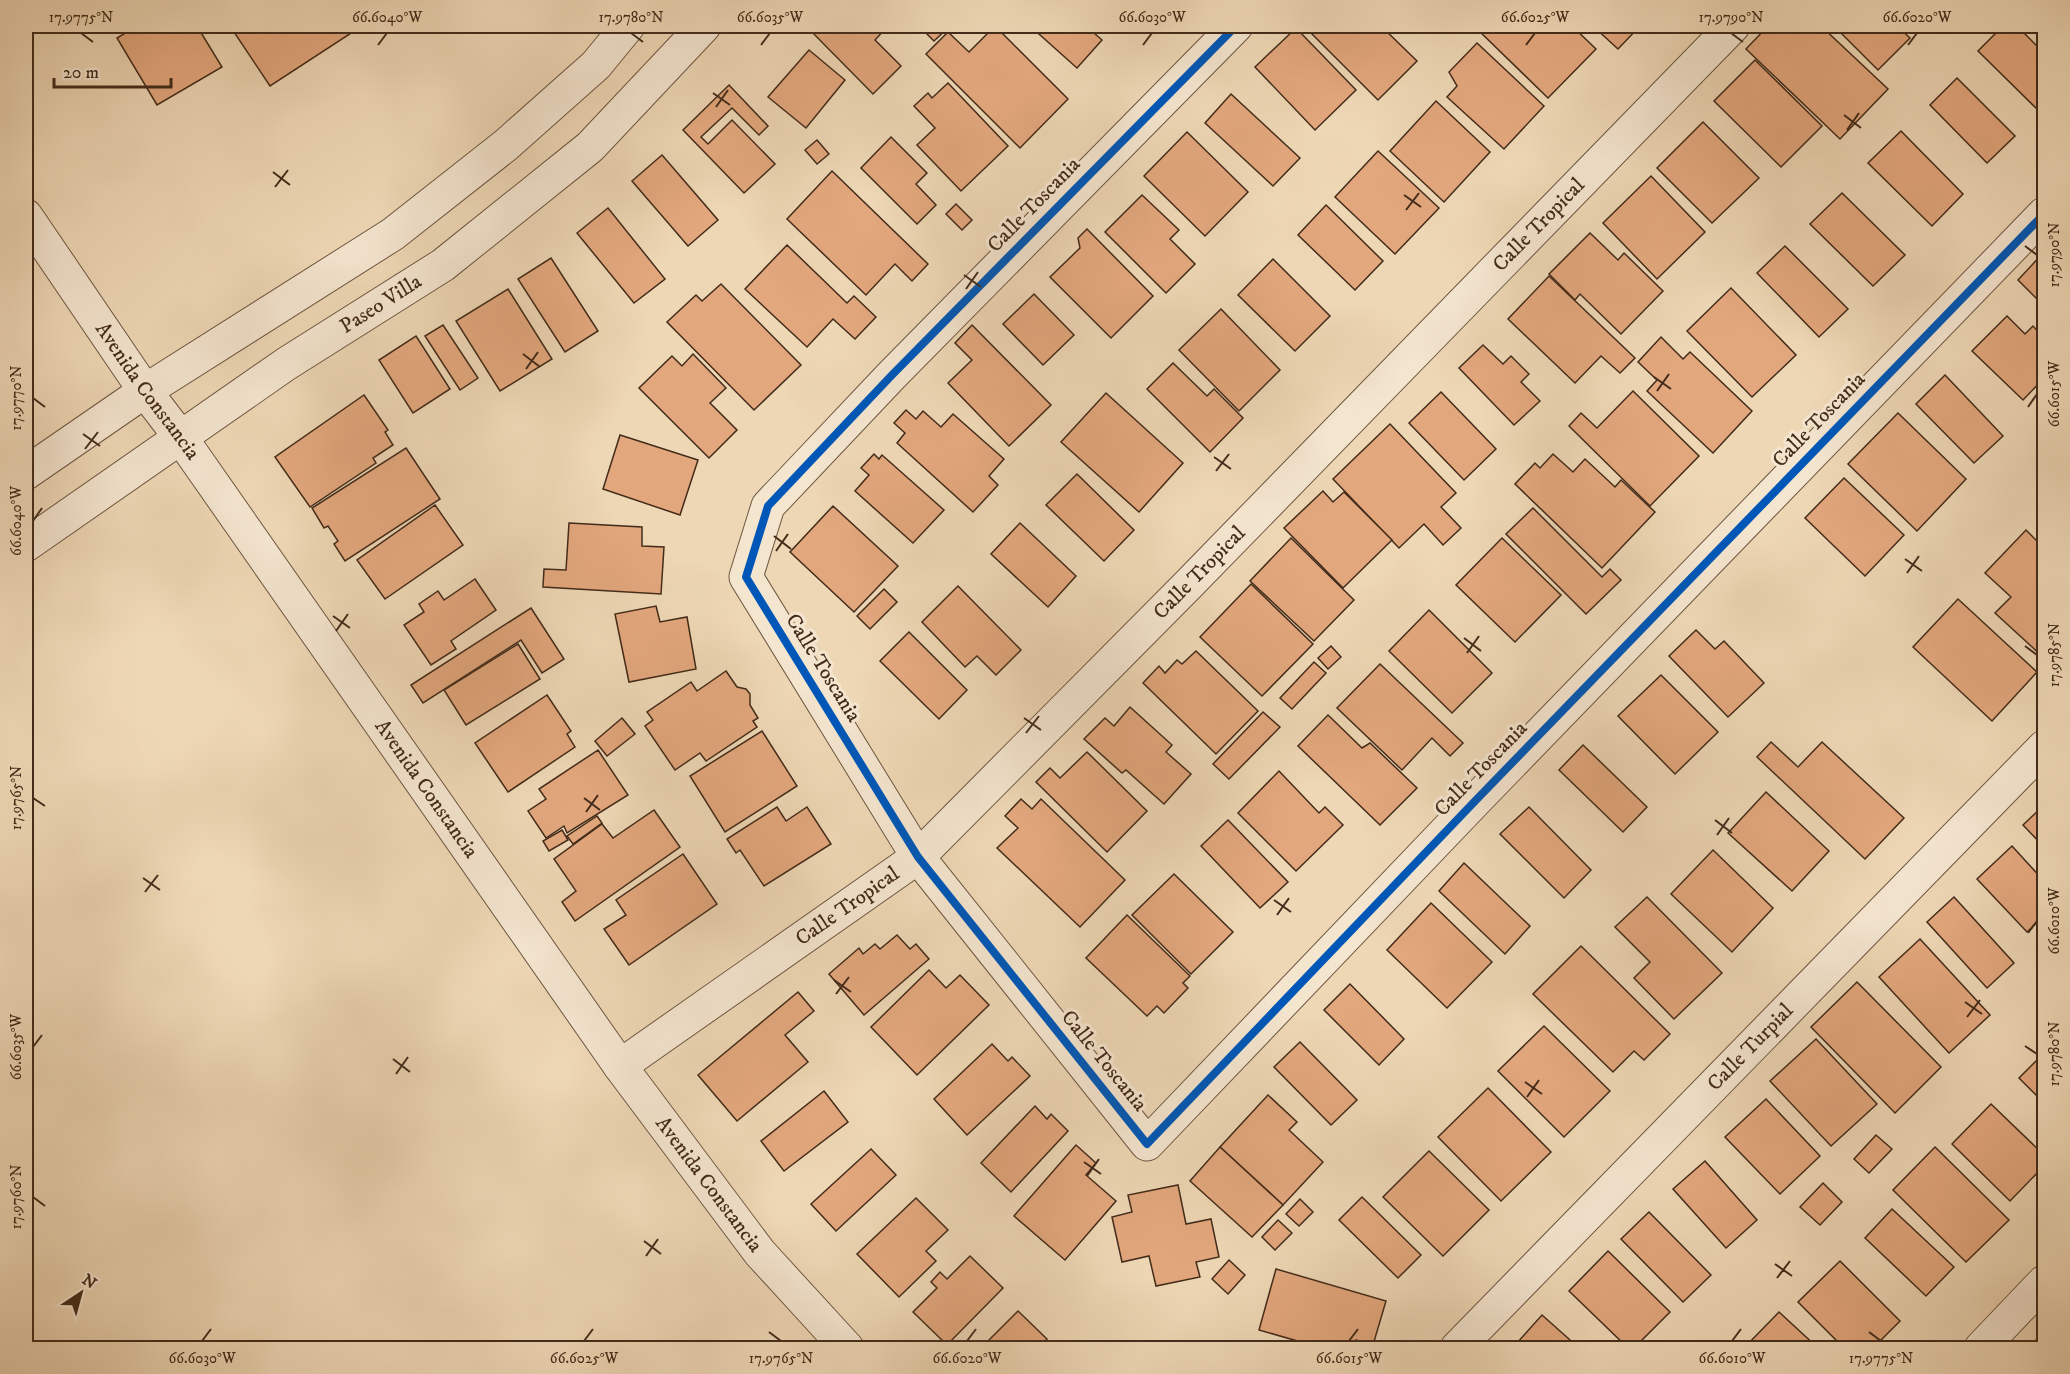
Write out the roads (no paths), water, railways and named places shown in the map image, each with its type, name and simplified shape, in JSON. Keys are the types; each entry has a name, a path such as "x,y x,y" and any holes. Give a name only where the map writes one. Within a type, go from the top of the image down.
{"street":[{"path":"26,473 145,390 393,234 506,145 588,73 628,26"},
{"name":"Paseo Villa","path":"26,545 286,364 443,265 590,147 704,26"},
{"name":"Calle Toscania","path":"1236,26 892,375 768,506 746,577 918,857 1147,1144 1477,799 2044,214"},
{"name":"Calle Tropical","path":"620,1066 918,857 1193,580 1733,26"},
{"name":"Avenida Constancia","path":"26,216 145,390 181,438 620,1066 760,1253 847,1348"},
{"name":"Calle Turpial","path":"1457,1348 2044,747"},
{"path":"1981,1348 2044,1282"}]}
